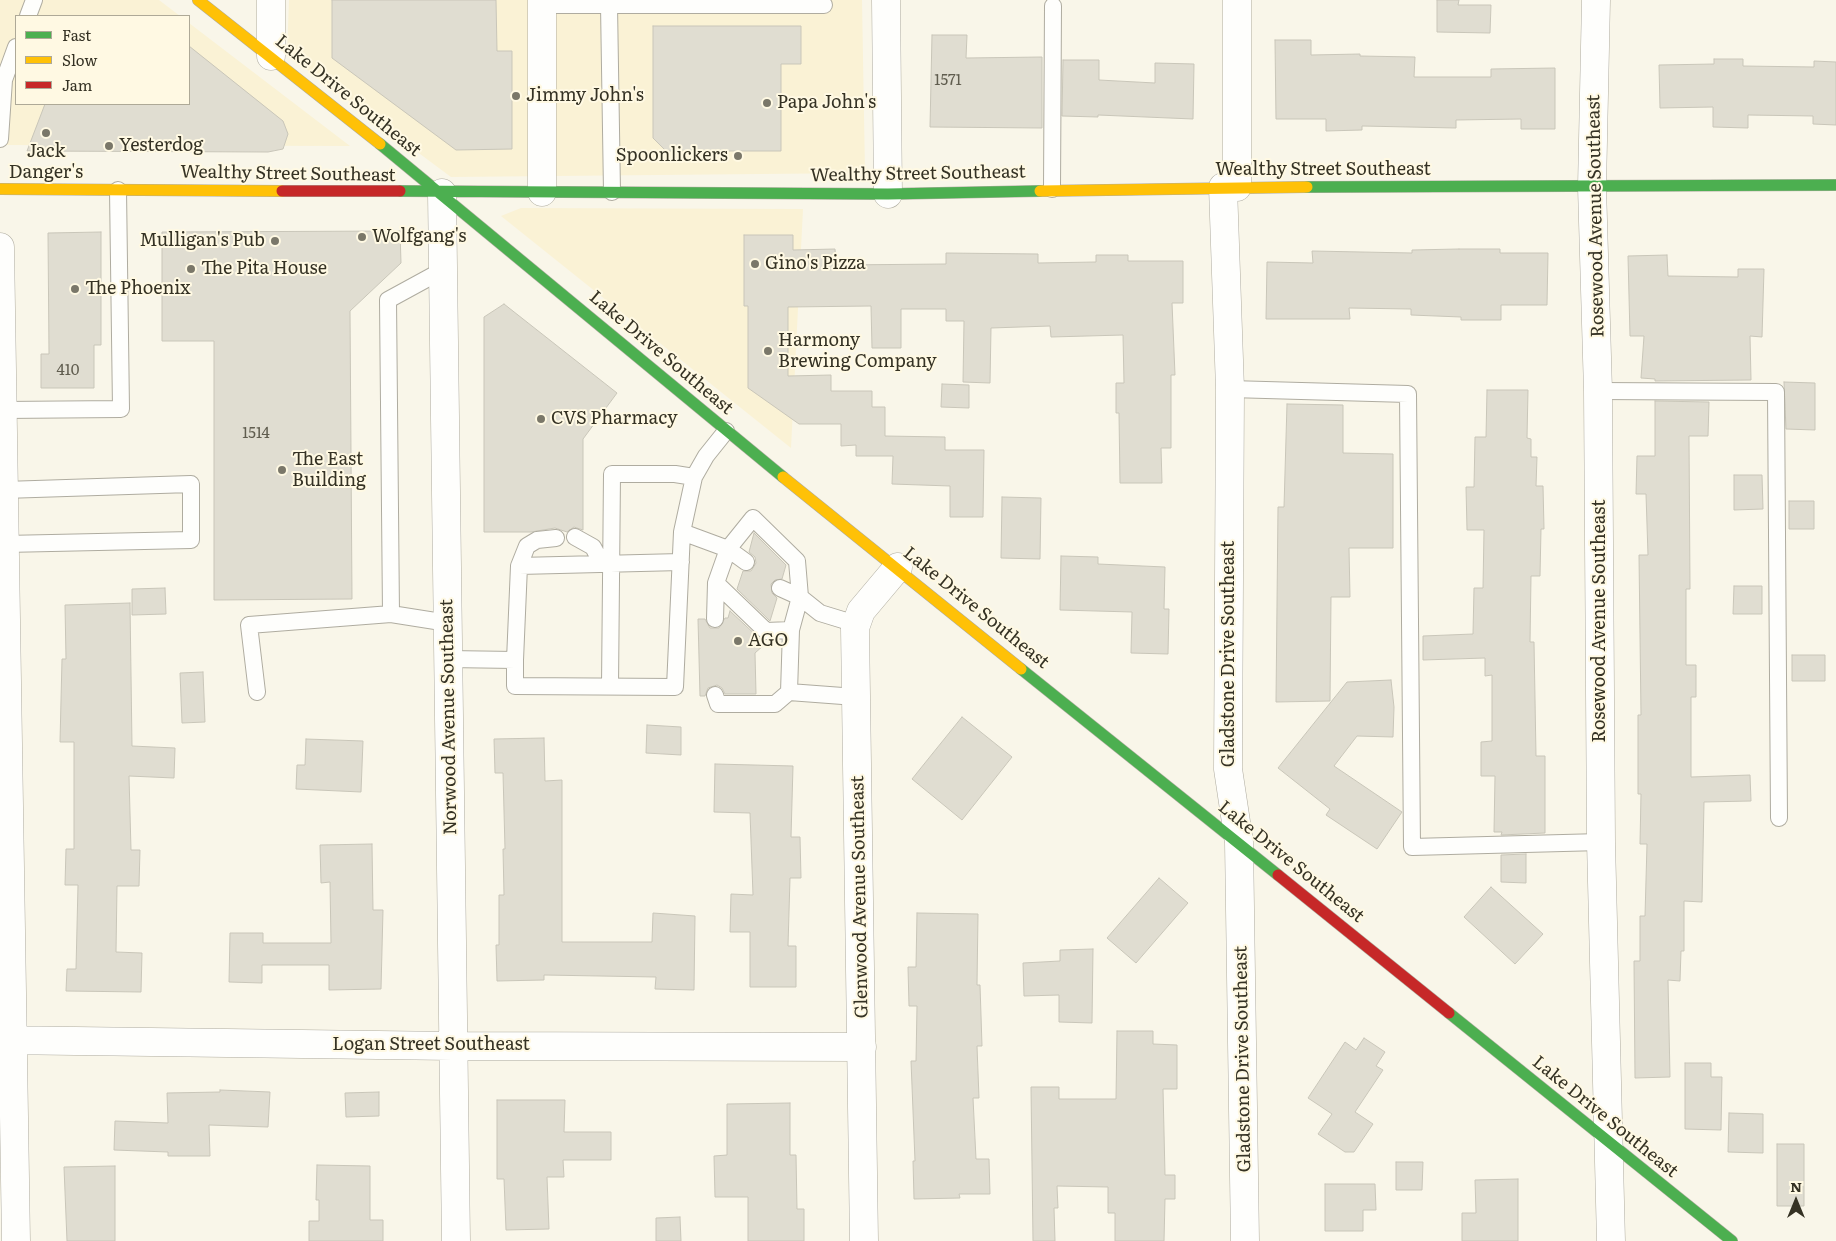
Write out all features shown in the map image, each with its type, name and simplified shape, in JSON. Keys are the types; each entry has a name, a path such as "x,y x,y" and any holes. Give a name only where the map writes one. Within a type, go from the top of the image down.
{"main road":[{"name":"Lake Drive Southeast","path":"198,0 442,193 726,431 898,567 1732,1241"},
{"name":"Wealthy Street Southeast","path":"0,189 442,193 888,194 1052,189 1230,187 1836,185"}],"street":[{"path":"270,56 271,0"},
{"path":"886,0 888,194"},
{"name":"Gladstone Drive Southeast","path":"1237,0 1230,187 1228,769 1239,842 1245,1241"},
{"name":"Rosewood Avenue Southeast","path":"1596,0 1592,187 1598,391 1601,842 1611,1241"},
{"path":"542,3 542,192"},
{"name":"Norwood Avenue Southeast","path":"442,193 456,1241"},
{"path":"0,246 5,544 3,608 6,1041 16,1241"},
{"name":"Glenwood Avenue Southeast","path":"864,1241 856,624 861,611 898,567"},
{"name":"Logan Street Southeast","path":"6,1041 453,1046 862,1047"}],"lane":[{"path":"28,15 34,0"},
{"path":"542,3 609,5 824,5"},
{"path":"609,5 612,192"},
{"path":"1052,189 1053,6"},
{"path":"0,139 4,80 15,50"},
{"path":"3,410 121,409 118,190"},
{"path":"391,614 388,300 443,270"},
{"path":"1230,389 1408,394 1412,847 1601,842"},
{"path":"1598,391 1776,392 1779,818"},
{"path":"556,538 537,540 527,546 519,566 515,660 516,686 675,686 682,532 694,477 706,456 726,431"},
{"path":"610,686 607,564 612,474 675,474 694,477"},
{"path":"4,490 191,484 190,540 5,544"},
{"path":"715,619 716,583 728,549 753,518 797,561 800,598 791,630 789,692"},
{"path":"682,532 728,549 746,562"},
{"path":"575,537 593,547 607,564"},
{"path":"519,566 681,562"},
{"path":"716,583 766,630 791,630"},
{"path":"780,588 800,598 820,613 856,624"},
{"path":"257,692 249,625 391,614 448,623"},
{"path":"448,659 515,660"},
{"path":"715,695 718,704 775,704 789,692 856,697"}],"shaded area":[{"path":"0,0 159,0 179,15 15,15 15,105 190,105 190,24 350,146 0,145"},
{"path":"289,0 862,0 865,173 451,177 287,55"},
{"path":"521,208 803,209 791,448 501,216"}],"building":[{"path":"332,0 496,0 497,51 512,51 512,149 456,150 332,58"},
{"path":"1437,0 1459,0 1458,5 1491,5 1490,33 1437,32"},
{"path":"653,26 801,26 801,64 781,64 781,151 666,151 653,138"},
{"path":"932,35 967,35 966,58 1042,57 1042,128 930,127"},
{"path":"1275,40 1311,40 1311,55 1360,54 1360,56 1415,57 1414,77 1491,77 1491,69 1555,68 1555,129 1521,129 1521,119 1456,120 1456,128 1362,126 1362,130 1326,131 1326,119 1276,119"},
{"path":"190,47 283,121 288,134 283,149 268,152 27,151 45,105 190,105"},
{"path":"1714,59 1743,59 1743,66 1814,67 1814,61 1836,62 1836,125 1813,124 1813,116 1748,115 1748,128 1713,127 1713,107 1660,108 1659,65 1714,64"},
{"path":"1063,60 1099,60 1099,80 1155,83 1155,63 1194,64 1193,119 1098,115 1098,117 1062,116"},
{"name":"The East Building","path":"400,231 401,263 350,311 352,599 214,600 214,341 162,341 162,232"},
{"name":"The Phoenix","path":"101,232 101,345 94,345 94,388 41,388 41,354 49,354 48,233"},
{"path":"744,235 793,235 793,250 835,249 836,265 946,264 946,253 1038,254 1038,263 1096,262 1096,255 1128,255 1128,261 1183,261 1183,303 1172,303 1175,375 1171,375 1171,448 1161,448 1162,483 1120,483 1119,413 1116,413 1116,383 1124,383 1123,335 1051,337 1050,326 991,328 990,383 963,382 964,321 946,321 946,309 901,309 901,348 872,348 871,306 788,307 788,376 831,375 831,391 872,391 872,407 885,407 885,436 945,437 945,450 984,450 983,517 950,517 950,486 892,484 893,456 856,456 856,445 841,446 841,424 799,424 748,388 748,306 744,306"},
{"path":"1500,249 1500,253 1548,253 1547,305 1501,305 1501,320 1461,320 1461,317 1411,315 1411,309 1349,308 1350,319 1266,319 1267,262 1313,263 1312,251 1412,253 1412,250"},
{"path":"1667,255 1668,276 1738,277 1738,269 1764,269 1762,337 1750,336 1751,380 1655,381 1655,379 1641,378 1644,336 1630,336 1628,256"},
{"name":"CVS Pharmacy","path":"504,304 617,393 583,439 583,530 574,527 567,532 555,528 531,532 484,532 484,317"},
{"path":"1784,382 1815,383 1815,430 1786,429"},
{"path":"942,384 969,385 969,408 941,407"},
{"path":"1487,390 1528,390 1527,438 1531,439 1531,457 1537,457 1536,486 1543,486 1544,529 1541,529 1540,576 1531,576 1530,642 1534,642 1536,756 1545,756 1545,833 1501,835 1502,832 1494,832 1495,776 1481,776 1481,742 1492,741 1492,675 1485,676 1485,658 1423,660 1423,636 1473,634 1474,588 1483,588 1484,530 1467,530 1466,487 1474,487 1475,437 1486,437"},
{"path":"1655,401 1709,402 1708,436 1689,436 1690,589 1686,589 1686,665 1696,665 1696,697 1691,697 1691,777 1750,775 1751,801 1704,802 1702,902 1684,901 1684,951 1681,951 1680,981 1668,980 1670,1077 1635,1078 1634,961 1640,961 1640,916 1645,916 1647,844 1640,844 1641,794 1638,794 1638,715 1641,715 1639,555 1648,555 1646,494 1636,494 1637,456 1655,456"},
{"path":"1287,404 1343,405 1343,453 1393,454 1393,548 1349,548 1350,597 1331,597 1330,701 1276,702 1278,507 1284,507"},
{"path":"1734,475 1762,475 1763,509 1734,510"},
{"path":"1002,497 1041,498 1040,559 1001,558"},
{"path":"1789,501 1814,501 1814,529 1789,529"},
{"path":"754,533 786,565 782,579 775,580 771,584 772,593 777,598 770,621 737,589 743,571 751,571 756,563 755,557 749,552"},
{"path":"1061,556 1098,557 1098,564 1165,567 1164,609 1169,609 1168,654 1131,653 1132,612 1060,610"},
{"path":"1734,586 1762,586 1762,614 1733,614"},
{"path":"165,588 166,614 132,615 132,589"},
{"path":"130,603 132,746 175,748 174,778 129,776 131,850 140,850 139,886 117,886 116,952 142,953 141,992 66,991 67,969 76,969 78,885 65,885 66,849 74,849 74,742 60,742 62,659 66,659 65,605"},
{"path":"730,611 759,638 765,641 764,645 755,653 756,694 725,694 722,688 717,685 708,688 705,696 700,696 698,619 705,619 710,628 719,628 725,618 728,618"},
{"path":"1792,655 1825,655 1825,681 1792,681"},
{"path":"203,672 205,722 182,723 180,673"},
{"path":"1391,680 1394,707 1393,737 1357,736 1334,766 1402,812 1377,849 1326,815 1330,809 1278,768 1347,682"},
{"path":"962,717 1012,757 962,820 912,779"},
{"path":"647,725 681,727 681,755 646,753"},
{"path":"544,738 545,781 562,780 562,942 652,942 653,913 695,916 694,990 655,989 656,977 544,975 544,980 497,981 496,945 499,945 499,895 504,895 503,849 505,849 503,773 495,773 494,739"},
{"path":"306,739 363,741 361,792 296,789 297,765 305,765"},
{"path":"715,764 793,766 791,837 800,837 801,878 790,878 788,946 796,946 796,987 750,987 750,932 730,932 731,894 753,895 750,813 714,812"},
{"path":"372,844 373,910 383,910 381,989 329,990 329,965 262,965 262,983 229,982 230,933 263,933 263,943 331,943 330,882 321,883 320,845"},
{"path":"1526,854 1526,883 1501,882 1501,855"},
{"path":"1159,878 1188,903 1136,963 1107,938"},
{"path":"1491,887 1543,934 1515,964 1464,917"},
{"path":"917,913 978,914 977,985 980,985 982,1046 977,1046 979,1098 973,1098 976,1159 989,1159 990,1194 959,1194 960,1198 914,1199 913,1161 915,1161 911,1061 916,1061 917,1006 909,1006 908,967 916,967"},
{"path":"1093,949 1092,1023 1059,1022 1059,995 1024,996 1023,963 1060,961 1060,950"},
{"path":"1117,1031 1153,1031 1153,1044 1177,1045 1177,1089 1163,1089 1165,1175 1175,1175 1175,1199 1165,1199 1164,1241 1115,1241 1115,1213 1108,1213 1108,1187 1057,1186 1058,1208 1054,1208 1055,1241 1033,1241 1031,1087 1059,1087 1059,1099 1116,1099"},
{"path":"1364,1038 1385,1052 1376,1066 1383,1070 1355,1112 1373,1124 1354,1152 1345,1152 1318,1134 1332,1114 1308,1098 1345,1042 1356,1050"},
{"path":"1685,1063 1711,1063 1711,1077 1722,1077 1721,1130 1685,1129"},
{"path":"220,1090 270,1092 268,1127 209,1125 210,1156 168,1156 168,1152 114,1150 115,1121 168,1123 167,1093 220,1092"},
{"path":"379,1092 379,1116 346,1117 345,1093"},
{"path":"497,1100 565,1100 564,1132 611,1132 611,1160 563,1160 564,1177 547,1177 549,1229 506,1230 504,1179 497,1179"},
{"path":"790,1103 790,1155 796,1155 797,1209 804,1209 804,1241 748,1241 748,1197 715,1197 714,1156 727,1155 727,1104"},
{"path":"1729,1113 1763,1114 1763,1153 1728,1152"},
{"path":"1777,1144 1804,1144 1804,1206 1777,1206"},
{"path":"1396,1162 1423,1162 1422,1190 1396,1190"},
{"path":"317,1165 370,1166 370,1220 383,1220 383,1241 309,1241 309,1221 319,1221 319,1200 316,1200"},
{"path":"115,1166 115,1241 67,1241 64,1167"},
{"path":"1518,1179 1518,1241 1462,1241 1462,1213 1476,1213 1475,1180"},
{"path":"1325,1184 1375,1184 1376,1210 1363,1210 1363,1231 1325,1231"},
{"path":"680,1217 681,1241 656,1241 656,1218"}],"traffic: fast":[{"path":"380,144 783,477"},
{"path":"1307,187 1836,185"},
{"path":"400,191 888,194 1040,191"},
{"path":"1021,669 1278,875"},
{"path":"1449,1013 1732,1241"}],"traffic: slow":[{"path":"198,0 380,144"},
{"path":"1040,191 1307,187"},
{"path":"0,189 282,191"},
{"path":"783,477 1021,669"}],"traffic: jam":[{"path":"282,191 400,191"},
{"path":"1278,875 1449,1013"}],"place":[{"name":"Jimmy John's","path":"516,96"},
{"name":"Papa John's","path":"767,103"},
{"name":"Jack Danger's","path":"46,133"},
{"name":"Yesterdog","path":"109,146"},
{"name":"Spoonlickers","path":"738,156"},
{"name":"Wolfgang's","path":"362,237"},
{"name":"Mulligan's Pub","path":"275,241"},
{"name":"Gino's Pizza","path":"755,264"},
{"name":"The Pita House","path":"191,269"},
{"name":"The Phoenix","path":"75,289"},
{"name":"Harmony Brewing Company","path":"768,351"},
{"name":"CVS Pharmacy","path":"541,419"},
{"name":"The East Building","path":"282,470"},
{"name":"AGO","path":"738,641"}]}
